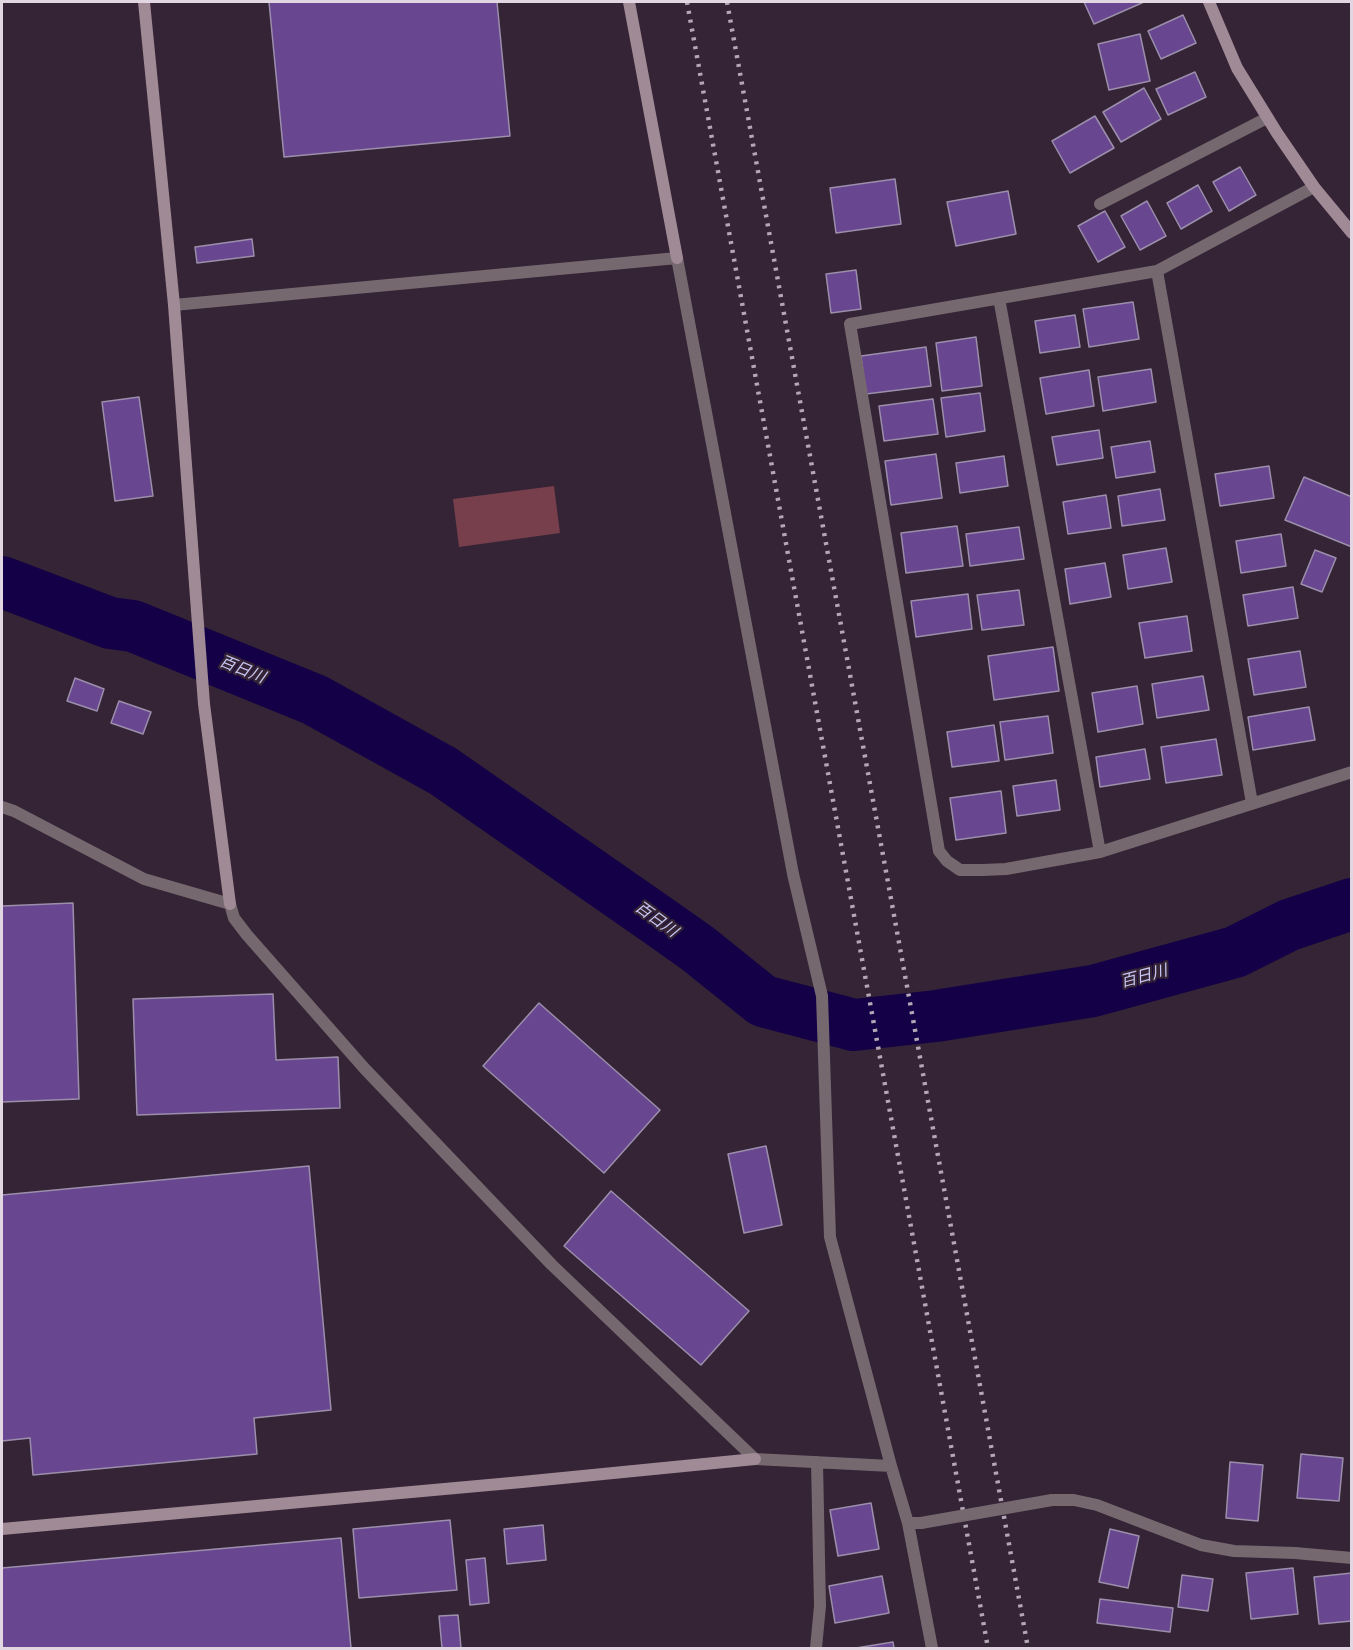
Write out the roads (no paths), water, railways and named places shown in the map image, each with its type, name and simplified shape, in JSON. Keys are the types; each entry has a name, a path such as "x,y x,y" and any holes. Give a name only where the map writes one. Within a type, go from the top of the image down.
{"street":[{"path":"144,2 174,305 204,704 230,904 234,918 365,1069 552,1265 755,1459"},
{"path":"629,2 794,874 822,996 830,1237 891,1466 915,1523 932,1648"},
{"path":"1209,2 1237,68 1267,118 1314,187 1352,233"},
{"path":"1100,204 1267,118"},
{"path":"1314,187 1156,271 850,324 939,850 947,861 960,870 1006,869 1100,852 1352,772"},
{"path":"174,305 677,258"},
{"path":"1156,271 1252,803"},
{"path":"999,298 1100,852"},
{"path":"2,807 14,811 144,879 230,904"},
{"path":"2,1529 755,1459 891,1466"},
{"path":"816,1648 820,1606 817,1462"},
{"path":"915,1523 1052,1500 1074,1500 1098,1505 1201,1545 1234,1551 1352,1558"}],"waterway":[{"name":"百日川","path":"2,582 110,623 133,626 315,700 443,771 697,948 763,1001 854,1025 936,1016 1093,991 1235,952 1289,925 1352,904"}],"railway":[{"path":"687,2 988,1648"},
{"path":"727,2 1028,1648"}]}
